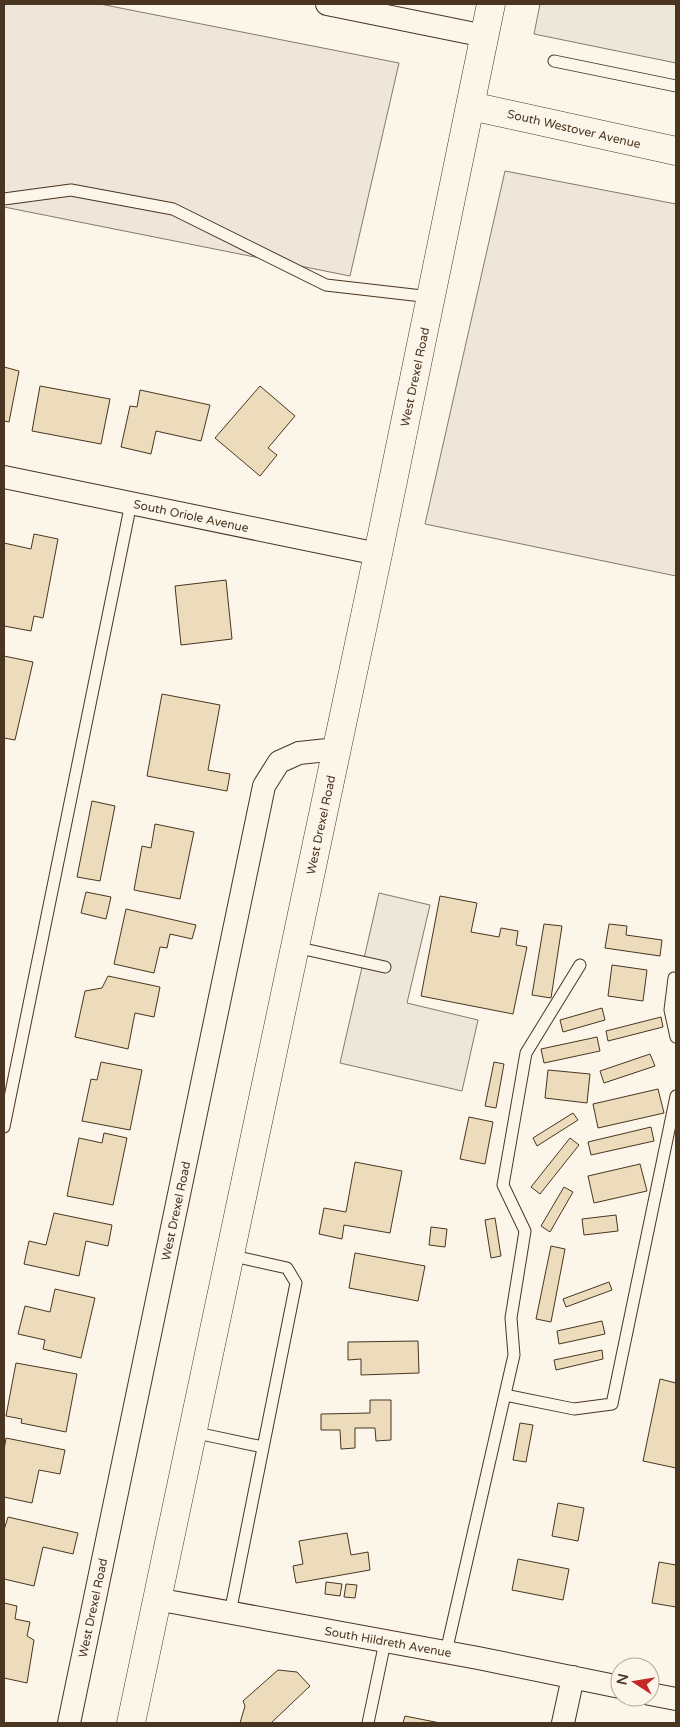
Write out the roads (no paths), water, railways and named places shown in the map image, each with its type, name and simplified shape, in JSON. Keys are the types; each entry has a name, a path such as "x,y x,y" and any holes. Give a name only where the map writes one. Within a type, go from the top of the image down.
{"street":[{"path":"327,4 485,36"},
{"name":"West Drexel Road","path":"131,1723 472,106 491,4"},
{"name":"South Westover Avenue","path":"472,106 676,152"},
{"name":"South Oriole Avenue","path":"4,477 378,554"},
{"name":"West Drexel Road","path":"69,1723 264,786 279,762 299,753 337,749"},
{"name":"South Hildreth Avenue","path":"156,1599 446,1652 610,1686"},
{"path":"563,1723 572,1678"},
{"path":"660,1696 676,1699"}],"lane":[{"path":"554,61 676,86"},
{"path":"4,199 71,190 173,209 326,285 432,297"},
{"path":"4,1127 131,503"},
{"path":"295,947 385,967"},
{"path":"446,1652 514,1355 511,1318 525,1231 503,1185 526,1052 580,965"},
{"path":"674,978 670,1010 676,1036"},
{"path":"505,1395 574,1409 612,1404 676,1096"},
{"path":"229,1255 287,1268 296,1283 230,1613"},
{"path":"192,1432 263,1447"},
{"path":"368,1723 385,1642"}]}
